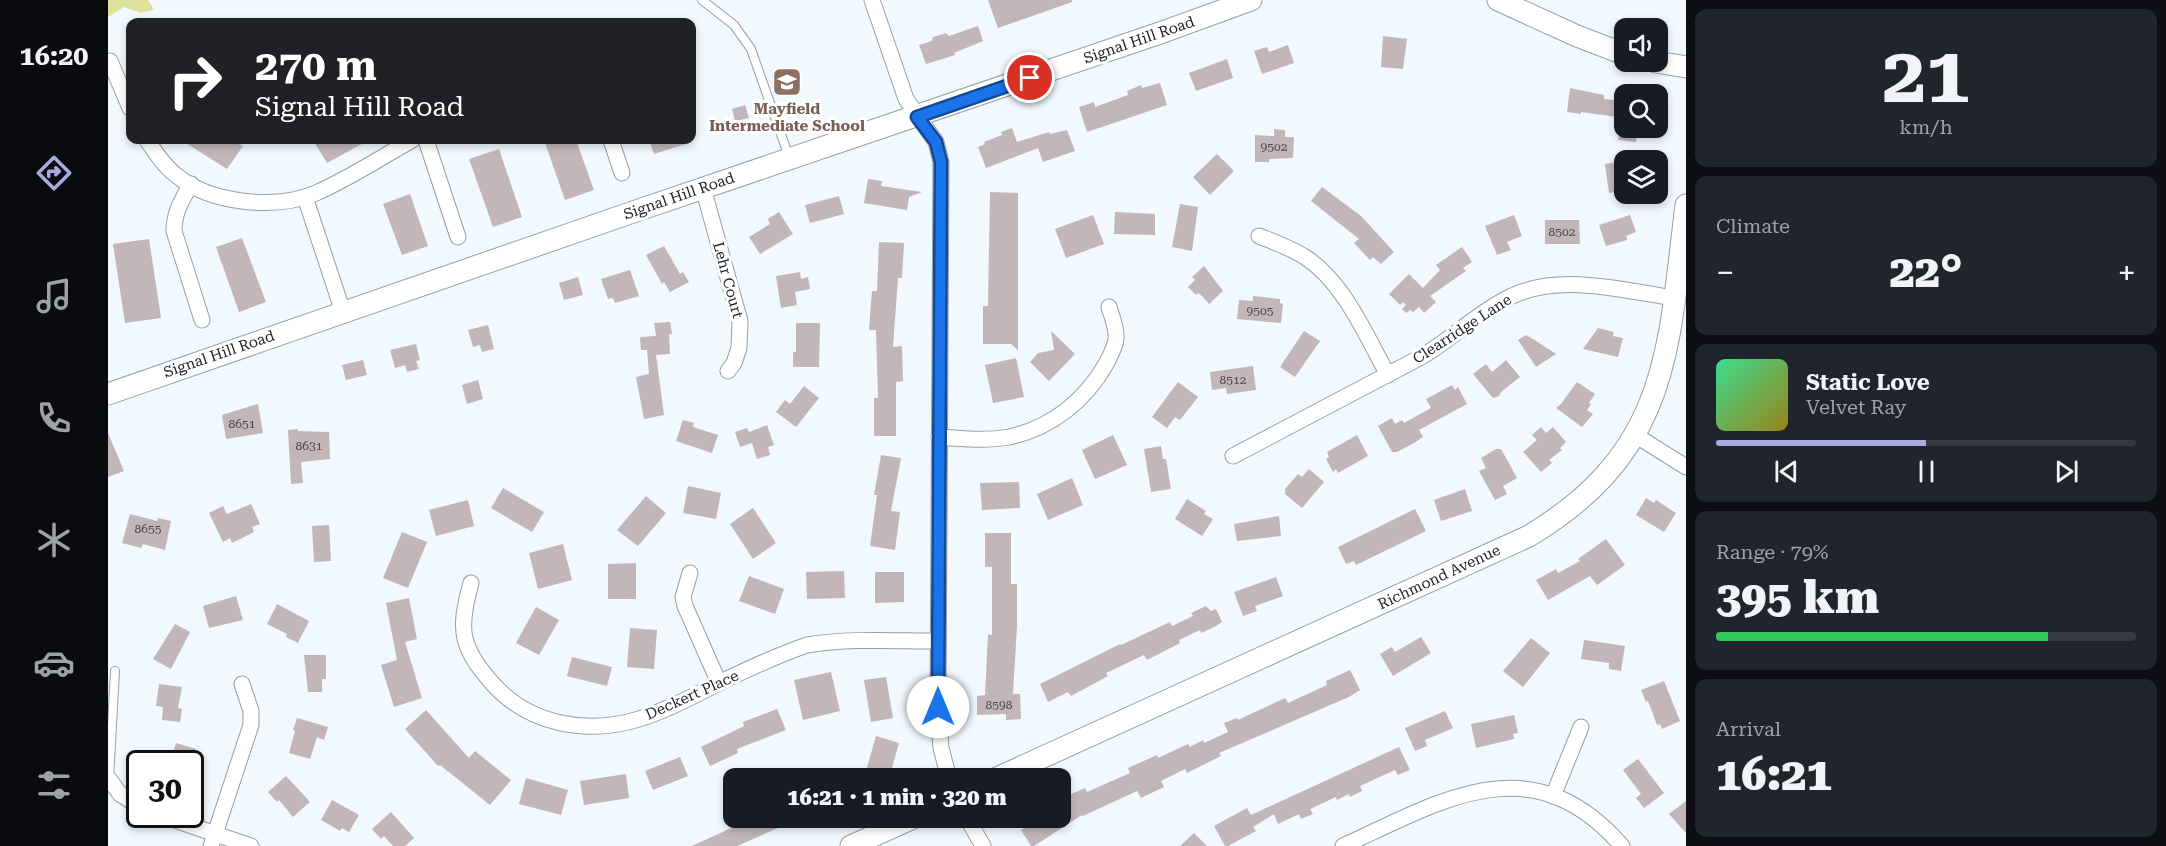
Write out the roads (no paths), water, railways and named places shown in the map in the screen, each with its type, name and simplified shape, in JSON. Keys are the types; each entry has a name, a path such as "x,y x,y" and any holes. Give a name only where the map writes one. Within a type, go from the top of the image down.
{"main road":[{"name":"Signal Hill Road","path":"108,394 1251,0"},
{"path":"1498,0 1614,50"},
{"path":"1668,64 1686,67"},
{"name":"Richmond Avenue","path":"1019,768 1529,536 1556,520 1587,494 1622,456 1649,408 1664,364 1686,204"},
{"path":"852,846 891,828"}],"street":[{"path":"872,0 903,93 936,142 941,162 938,641 939,726 946,768"},
{"path":"110,61 126,99"},
{"path":"150,144 176,175 191,184 228,198 250,202 284,201 305,197 405,144"},
{"path":"427,144 458,237"},
{"path":"612,144 622,173"},
{"path":"191,184 177,208 174,231 202,320"},
{"name":"Lehr Court","path":"703,188 740,321 739,348 734,363 728,371"},
{"path":"305,197 344,312"},
{"path":"1259,236 1306,258 1329,278 1343,296 1388,375"},
{"name":"Clearridge Lane","path":"1233,456 1441,346 1496,304 1530,289 1575,284 1674,298"},
{"path":"939,437 981,440 1007,437 1041,426 1074,405 1097,379 1113,351 1116,339 1115,327 1109,307"},
{"path":"1635,435 1686,467"},
{"path":"690,573 683,597 685,606 719,683"},
{"name":"Deckert Place","path":"471,583 463,615 463,630 474,660 500,692 520,708 540,717 575,725 599,726 641,718 807,645 858,640 938,641"},
{"path":"213,841 251,725 251,711 242,684"},
{"path":"1553,796 1581,727"},
{"path":"110,779 120,794 126,798"},
{"path":"1343,846 1438,802 1467,793 1496,789 1518,789 1553,796 1590,817 1622,846"},
{"path":"186,828 213,841 250,846"},
{"path":"973,828 983,846"}],"lane":[{"path":"702,0 734,25 751,49 789,159"},
{"path":"110,779 115,671"}],"place":[{"name":"Mayfield Intermediate School","path":"787,82"}]}
